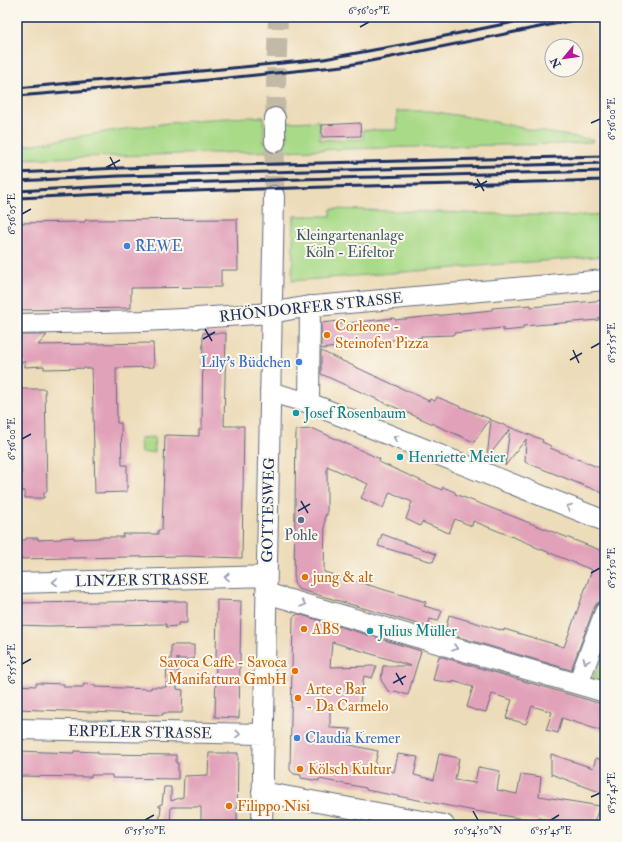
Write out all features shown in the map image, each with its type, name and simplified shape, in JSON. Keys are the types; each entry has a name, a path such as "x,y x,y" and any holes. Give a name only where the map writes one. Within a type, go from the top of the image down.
{"street":[{"path":"275,118 275,142"},
{"name":"GOTTESWEG","path":"262,825 274,196"},
{"name":"RHÖNDORFER STRASSE","path":"17,324 142,321 271,313 310,306 605,280"},
{"path":"309,403 310,306"},
{"path":"270,392 309,403 605,521"},
{"name":"LINZER STRASSE","path":"17,583 266,584 605,692"},
{"path":"578,684 605,612"},
{"name":"ERPELER STRASSE","path":"17,729 263,734"},
{"path":"262,792 444,825"}],"green space":[{"path":"397,111 430,111 593,140 592,142 566,144 446,146 17,159 17,147 140,127 233,118 264,117 264,142 287,141 287,122 319,121 320,140 363,139 363,130 397,130"},
{"name":"Kleingartenanlage Köln - Eifeltor","path":"331,209 567,216 605,214 605,256 292,281 294,216 331,216"},
{"path":"154,437 155,452 141,453 140,438"},
{"path":"605,646 605,685 592,681"}],"building":[{"path":"360,123 361,136 322,137 322,125"},
{"name":"REWE","path":"237,219 238,270 221,270 221,287 131,288 131,308 17,310 17,223 85,222 85,220"},
{"path":"605,300 605,317 598,318 599,320 523,326 523,329 503,331 503,328 454,333 453,335 421,336 421,338 391,340 391,342 366,345 366,343 321,349 321,323 340,321 340,324 394,318 395,320 492,310 492,308 531,305 531,307"},
{"path":"203,333 226,333 224,426 244,426 242,558 185,556 17,559 17,540 26,540 26,538 38,538 38,540 74,537 74,539 123,537 123,534 158,534 158,530 162,530 165,435 199,436 199,429 202,429"},
{"path":"17,335 47,335 38,345 153,343 154,367 116,368 117,423 121,423 122,465 127,465 127,492 95,493 92,368 44,369 44,366 25,367 25,362 17,362"},
{"path":"321,351 429,401 430,399 435,401 437,397 490,419 474,442 321,374"},
{"path":"20,389 45,389 47,492 44,492 44,498 25,498 25,491 22,491"},
{"path":"491,420 543,440 542,442 551,446 550,448 605,470 605,494 525,462 526,439 505,466 510,429 487,458"},
{"path":"314,429 380,459 379,462 442,490 443,487 455,492 455,494 605,552 605,593 602,601 597,603 594,608 571,670 445,633 449,615 504,631 504,629 564,647 592,570 473,521 472,526 455,519 449,533 422,522 420,526 406,519 412,502 390,492 383,508 361,498 368,484 327,466 327,515 325,515 324,572 426,602 424,606 442,611 438,621 430,619 428,627 298,589 294,582 296,430"},
{"path":"382,534 436,554 433,562 378,546"},
{"path":"217,600 241,601 239,718 215,717"},
{"path":"187,601 187,623 178,623 178,626 166,627 166,624 48,626 17,625 17,603"},
{"path":"298,614 421,651 408,695 395,691 393,693 388,691 381,680 383,666 411,666 332,642 330,667 377,666 372,678 364,676 359,708 330,708 330,728 351,729 345,744 378,751 374,768 394,772 398,754 418,757 414,775 434,780 439,754 459,758 455,780 475,783 478,767 500,771 497,790 517,794 521,774 541,777 539,796 600,806 593,825 560,825 560,822 538,818 538,821 475,811 366,790 366,788 319,779 319,781 301,778 301,775 294,774 290,770 293,617"},
{"path":"171,645 194,645 194,659 178,659 177,689 183,690 182,713 163,713 163,715 17,709 17,685 36,686 36,683 64,684 64,687 83,687 84,684 95,685 95,687 151,689 151,687 166,687 167,659 171,659"},
{"path":"439,656 605,705 605,732 562,718 558,733 546,730 552,712 532,706 526,724 506,718 512,700 492,694 486,712 477,711 467,707 473,687 453,681 453,683 433,680"},
{"path":"17,751 74,753 74,751 98,752 98,754 176,755 176,763 178,763 178,779 112,778 112,775 91,775 91,777 17,776"},
{"path":"209,753 238,753 237,825 201,825 201,807 171,807 170,825 159,825 161,807 159,807 159,805 162,804 164,787 171,787 171,801 183,797 184,776 208,775"},
{"path":"551,754 593,768 596,758 605,761 605,794 551,774"}],"tunnel":[{"path":"275,118 278,17"},
{"path":"274,196 275,142"}],"railway":[{"path":"17,88 324,59 539,17"},
{"path":"17,96 188,82 343,66 589,17"},
{"path":"17,173 119,168 605,156"},
{"path":"17,181 119,176 605,163"},
{"path":"17,191 238,181 605,171"},
{"path":"17,198 238,189 605,180"}],"place":[{"name":"REWE","path":"127,246"},
{"name":"Corleone - Steinofen Pizza","path":"327,335"},
{"name":"Lily's Büdchen","path":"299,362"},
{"name":"Josef Rosenbaum","path":"296,413"},
{"name":"Henriette Meier","path":"400,457"},
{"name":"Pohle","path":"301,520"},
{"name":"jung & alt","path":"305,577"},
{"name":"ABS","path":"304,629"},
{"name":"Julius Müller","path":"370,631"},
{"name":"Savoca Caffè - Savoca Manifattura GmbH","path":"295,671"},
{"name":"Arte e Bar - Da Carmelo","path":"298,698"},
{"name":"Claudia Kremer","path":"297,738"},
{"name":"Kölsch Kultur","path":"300,769"},
{"name":"Filippo Nisi","path":"229,806"}]}
